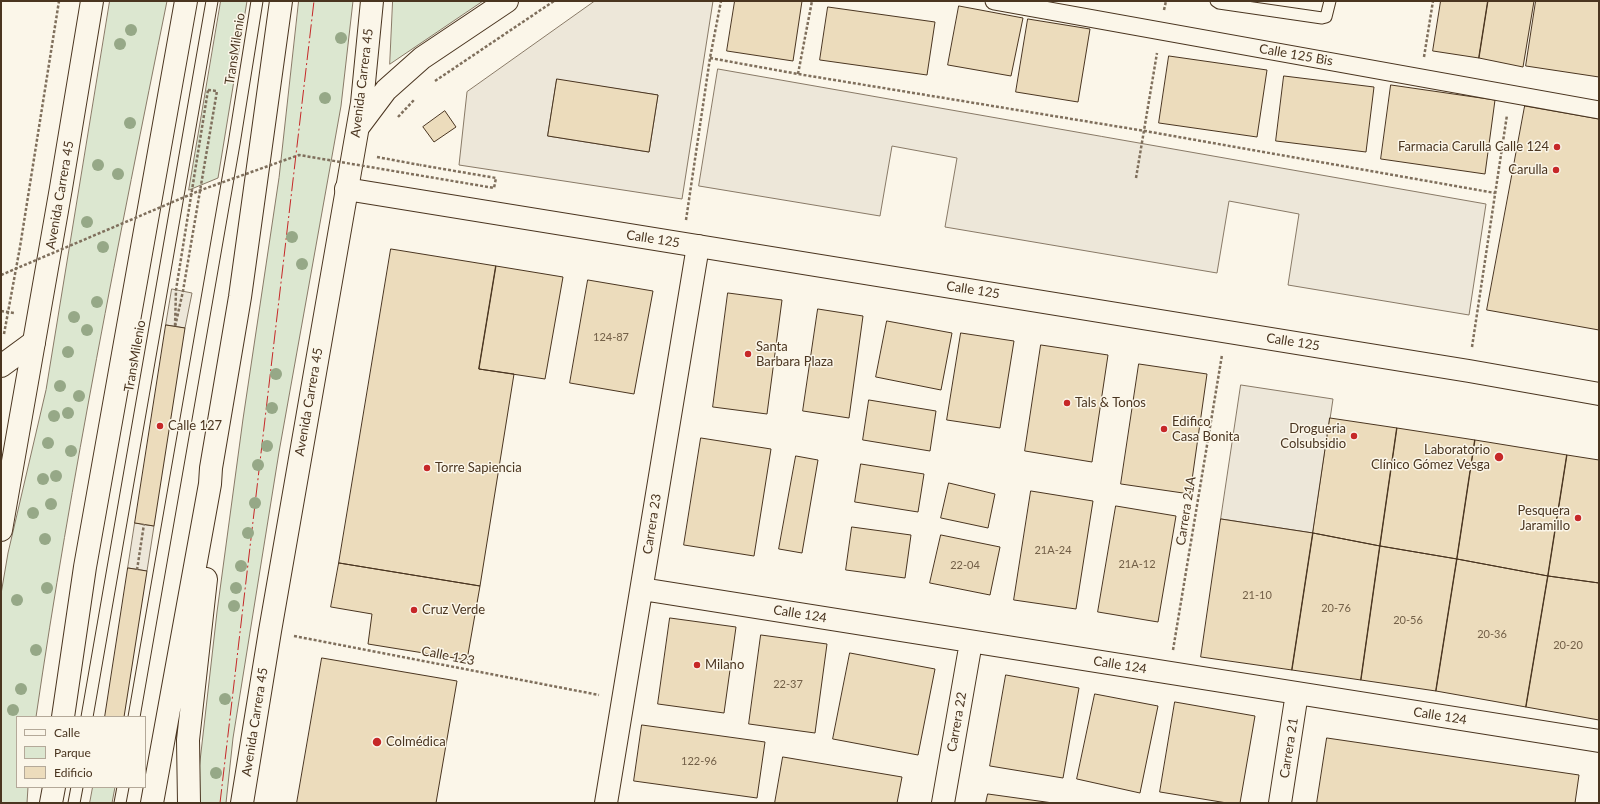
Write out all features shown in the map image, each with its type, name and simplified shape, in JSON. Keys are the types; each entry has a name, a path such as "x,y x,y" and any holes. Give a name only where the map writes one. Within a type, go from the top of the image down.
{"main road":[{"name":"Avenida Carrera 45","path":"1,530 92,1"},
{"path":"64,716 86,559 186,1"},
{"path":"189,803 188,740 206,583 211,468 240,297 281,1"},
{"name":"Avenida Carrera 45","path":"242,803 270,631 362,103 372,1"},
{"path":"357,128 386,90 422,58 507,1"},
{"name":"Calle 125","path":"346,189 1469,371 1599,394"},
{"name":"Carrera 23","path":"606,803 698,246"},
{"path":"1,366 34,342"},
{"path":"152,803 210,484"},
{"name":"Calle 124","path":"642,589 1599,741"},
{"name":"Carrera 22","path":"943,803 971,642"},
{"name":"Carrera 21","path":"1280,803 1297,693"},
{"path":"51,803 54,788"}],"street":[{"name":"Calle 125 Bis","path":"994,1 1599,110"}],"lane":[{"name":"TransMilenio","path":"87,716 212,1"},
{"name":"TransMilenio","path":"134,716 233,151 257,1"},
{"path":"1216,1 1219,3 1322,18 1326,17 1330,1"},
{"path":"74,803 76,788"},
{"path":"120,803 123,788"}],"path":[{"path":"1,341 6,326 20,247 59,1"},
{"path":"432,84 554,1"},
{"path":"686,220 710,58 721,1"},
{"path":"798,74 812,1"},
{"path":"1420,77 1434,1"},
{"path":"1136,178 1145,131 1160,32"},
{"path":"710,58 798,74 1145,131 1495,194"},
{"path":"1472,350 1510,94"},
{"path":"396,120 415,99"},
{"path":"1,275 200,190 299,155 494,188 496,178 353,152"},
{"path":"183,291 200,190"},
{"name":"Carrera 21A","path":"1170,673 1222,352"},
{"path":"137,570 144,524"},
{"name":"Calle 123","path":"270,631 623,700"}],"green space":[{"path":"110,1 167,1 80,448 64,537 36,716 16,716 16,788 28,788 27,803 1,803 1,594 8,553 46,390"},
{"path":"221,1 247,1 218,178 189,190"},
{"path":"299,1 353,1 341,106 279,452 233,738 226,803 199,803 199,770 217,612 243,419 279,178"},
{"path":"393,1 483,1 390,64"},
{"path":"93,788 115,788 112,803 90,803"}],"shaded area":[{"path":"595,1 713,1 682,199 459,165 467,92","holes":["557,80 658,95 649,152 548,136"]},
{"path":"718,69 1486,204 1469,315 1288,285 1299,214 1229,201 1217,273 945,227 957,158 892,146 880,216 699,186"},
{"path":"172,289 192,293 185,328 166,325"},
{"path":"1241,385 1333,399 1313,533 1221,519"},
{"path":"135,523 154,526 147,571 128,568"}],"building":[{"path":"735,1 802,1 793,61 727,51"},
{"path":"1441,1 1488,1 1479,58 1433,51"},
{"path":"1488,1 1534,1 1523,67 1479,58"},
{"path":"1536,1 1599,1 1599,77 1526,66"},
{"path":"959,6 1023,18 1011,76 948,65"},
{"path":"828,7 935,22 927,75 820,60"},
{"path":"1028,19 1090,29 1078,102 1016,92"},
{"path":"1169,56 1267,70 1257,137 1159,123"},
{"path":"1284,76 1374,87 1366,152 1276,141"},
{"path":"557,79 658,95 649,152 548,136"},
{"path":"1391,85 1495,100 1485,174 1381,159"},
{"name":"Carulla","path":"1525,106 1599,119 1599,330 1487,310"},
{"path":"445,111 456,127 434,142 423,127"},
{"name":"Torre Sapiencia","path":"391,249 496,266 479,369 514,374 480,586 339,563"},
{"path":"496,266 563,277 545,379 479,369"},
{"path":"588,280 653,291 634,394 570,383"},
{"name":"Santa Barbara Plaza","path":"728,293 782,300 767,414 713,407"},
{"path":"818,309 863,316 849,418 803,411"},
{"path":"887,321 952,333 941,390 876,377"},
{"name":"Calle 127","path":"166,325 185,328 154,526 135,523"},
{"path":"961,333 1014,341 1000,428 947,420"},
{"name":"Tals & Tonos","path":"1041,345 1108,355 1092,462 1025,451"},
{"name":"Edifico Casa Bonita","path":"1139,364 1207,374 1190,494 1121,484"},
{"path":"869,400 936,411 930,451 863,440"},
{"path":"1330,418 1397,428 1380,546 1313,533"},
{"path":"1397,428 1475,440 1457,559 1380,546"},
{"path":"701,438 771,449 754,556 684,545"},
{"path":"1475,440 1567,455 1548,576 1457,559"},
{"name":"Pesquera Jaramillo","path":"1567,455 1599,460 1599,583 1548,576"},
{"path":"796,456 818,460 802,553 779,549"},
{"path":"861,464 924,474 918,512 855,502"},
{"path":"949,483 995,494 988,528 941,518"},
{"path":"1031,491 1093,501 1076,609 1014,600"},
{"path":"1116,506 1176,516 1158,622 1098,612"},
{"path":"1221,519 1313,533 1292,670 1201,657"},
{"path":"852,527 911,535 905,578 846,570"},
{"path":"1313,533 1380,546 1361,680 1292,670"},
{"path":"941,535 1000,547 990,595 930,583"},
{"path":"1380,546 1457,559 1436,691 1361,680"},
{"path":"1457,559 1548,576 1526,707 1436,691"},
{"name":"Cruz Verde","path":"339,563 480,586 467,660 368,644 372,614 331,607"},
{"path":"128,568 147,571 124,716 105,716"},
{"path":"1548,576 1599,583 1599,720 1526,707"},
{"name":"Milano","path":"670,618 736,627 724,713 658,704"},
{"path":"761,635 827,644 815,733 749,724"},
{"path":"850,653 935,669 918,755 833,739"},
{"name":"Colmédica","path":"322,658 457,681 436,803 297,803"},
{"path":"1006,675 1079,688 1063,778 990,766"},
{"path":"1095,694 1158,706 1140,793 1077,779"},
{"path":"1175,702 1255,716 1240,803 1227,803 1160,792"},
{"path":"642,725 765,742 757,798 634,781"},
{"path":"1327,738 1579,775 1575,803 1317,803"},
{"path":"783,757 902,777 897,803 775,803"},
{"path":"988,794 1053,803 986,803"}],"power":[{"path":"220,803 314,1"}],"place":[{"name":"Farmacia Carulla Calle 124","path":"1557,147"},
{"name":"Carulla","path":"1556,170"},
{"name":"Santa Barbara Plaza","path":"748,354"},
{"name":"Tals & Tonos","path":"1067,403"},
{"name":"Calle 127","path":"160,426"},
{"name":"Edifico Casa Bonita","path":"1164,429"},
{"name":"Drogueria Colsubsidio","path":"1354,436"},
{"name":"Laboratorio Clínico Gómez Vesga","path":"1499,457"},
{"name":"Torre Sapiencia","path":"427,468"},
{"name":"Pesquera Jaramillo","path":"1578,518"},
{"name":"Cruz Verde","path":"414,610"},
{"name":"Milano","path":"697,665"},
{"name":"Colmédica","path":"377,742"}]}
